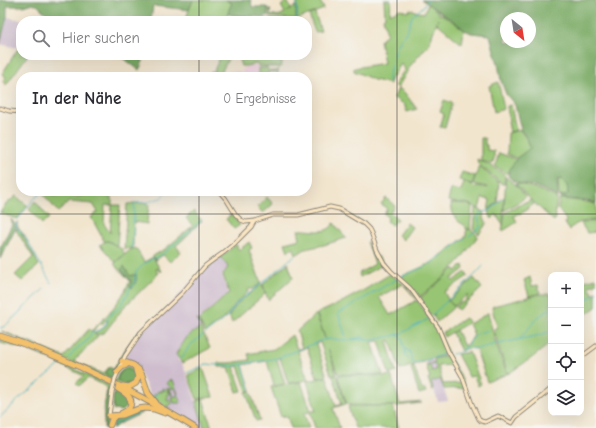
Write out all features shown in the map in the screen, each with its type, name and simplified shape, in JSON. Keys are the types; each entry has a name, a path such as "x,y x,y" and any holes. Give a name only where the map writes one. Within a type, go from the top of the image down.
{"highway":[{"path":"0,338 49,356 118,386 195,428"},
{"path":"117,372 122,367 123,363"},
{"path":"118,386 131,386 138,381 136,370 123,363"},
{"path":"123,363 133,366 139,370 148,394 159,407"},
{"path":"118,386 191,428"},
{"path":"111,415 125,412 128,410 131,402 118,386"},
{"path":"111,415 125,415 144,408 165,413"},
{"path":"110,427 112,419 111,415"}],"street":[{"path":"0,108 16,112"},
{"path":"223,196 236,215 248,225 249,229"},
{"path":"244,221 254,222 273,215 298,214 328,207 336,208 367,227 382,259 391,271 410,288 436,322 462,376 472,404 480,420 486,422 498,416 512,423"},
{"path":"123,363 132,343 144,328 182,293 205,266 223,254 253,225 254,222"},
{"path":"584,356 596,346"},
{"path":"111,415 112,392 117,372"},
{"path":"513,427 512,423 516,417 548,391"}],"shaded area":[{"path":"7,17 16,19 16,48 0,44"},
{"path":"257,66 258,72 242,72 245,67"},
{"path":"224,71 241,71 240,72 223,72"},
{"path":"220,256 228,267 222,275 228,293 198,320 201,327 183,343 176,354 178,360 182,363 191,386 204,428 202,428 180,414 153,401 139,371 122,361 140,334 170,305 205,266"},
{"path":"434,359 448,401 438,402 425,363"}],"green space":[{"path":"0,0 193,0 189,10 153,6 152,16 49,16 37,5 29,4 24,6 7,6 7,17 0,44"},
{"path":"193,0 226,0 232,3 227,16 187,16"},
{"path":"226,0 251,0 252,7 268,8 267,16 228,14 232,3"},
{"path":"298,0 319,0 324,9 305,16 297,16 297,3 301,1 297,2"},
{"path":"384,0 391,0 390,14 400,9 408,12 410,9 424,13 428,4 439,13 439,15 441,14 464,30 462,44 437,23 438,19 429,44 411,65 398,87 395,86 395,84 405,69 401,64 390,81 390,84 374,80 354,71 354,68 384,63 380,40 387,34 383,18 385,17"},
{"path":"422,0 596,0 596,203 560,198 560,196 566,196 568,193 567,186 561,179 557,180 558,197 536,186 516,182 508,176 511,167 517,158 530,148 527,138 521,130 515,105 506,94 501,81 498,63 490,35 471,33"},
{"path":"287,1 291,8 287,12 296,6 296,16 278,16 285,13 281,6"},
{"path":"269,9 271,9 270,14 272,16 269,16"},
{"path":"315,13 321,31 315,32 312,24 312,16 309,15"},
{"path":"16,52 16,60 24,60 6,85 3,82 6,77 2,74"},
{"path":"126,60 143,60 139,70"},
{"path":"219,60 228,60 222,72 214,72"},
{"path":"239,60 282,60 281,63 283,61 280,68 266,67 269,71 279,70 278,72 258,72 258,68 265,68 265,66 258,66 257,64 241,66"},
{"path":"498,82 504,109 494,112 489,86"},
{"path":"398,88 404,92 417,109 407,112 404,104 394,98"},
{"path":"444,100 452,103 445,128 440,127 444,114 440,112"},
{"path":"511,105 516,130 510,132 507,106"},
{"path":"520,130 533,149 516,158 507,154 508,133"},
{"path":"481,138 485,138 487,150 494,151 494,159 492,164 481,160"},
{"path":"499,153 516,160 507,174 495,166"},
{"path":"477,159 492,166 505,175 504,185 478,164"},
{"path":"479,166 499,183 497,203 488,210 490,200 482,198 479,209 467,203 448,201 451,189 461,191 464,182 475,187 488,188 473,184"},
{"path":"462,172 475,176 472,184 459,180"},
{"path":"506,177 517,186 526,197 504,211 504,206"},
{"path":"558,179 561,179 567,185 568,193 566,196 559,195"},
{"path":"516,183 538,189 557,198 555,220 554,221 530,199"},
{"path":"16,196 28,206 18,218 17,219 0,213 5,205"},
{"path":"45,196 112,197 112,205 120,205 117,246 109,241 104,241 91,217 98,212 93,204 69,202 58,212","holes":["105,205 112,205 110,233 104,224"]},
{"path":"267,197 273,204 263,213 257,207"},
{"path":"504,197 503,225 496,214 492,219 488,211"},
{"path":"386,198 395,206 390,212 398,219 392,225 386,221 388,218 384,214 387,209 381,204"},
{"path":"560,199 596,204 596,220 578,223 569,230 565,223 566,220 558,209"},
{"path":"530,200 534,204 527,208 527,210 514,216 517,222 502,231 505,213"},
{"path":"35,201 49,218 42,224 29,209"},
{"path":"451,203 472,206 470,229 466,229 464,225 455,218"},
{"path":"127,204 149,204 147,224 134,222 133,248 124,249"},
{"path":"475,208 483,211 484,218 487,223 479,234 473,229"},
{"path":"194,211 202,221 192,230 190,228 193,226 186,218"},
{"path":"232,214 240,225 234,229 226,219"},
{"path":"11,219 16,228 0,259 0,247 12,224"},
{"path":"596,221 596,232 587,233 581,223"},
{"path":"17,222 19,229 26,237 21,234 39,265 22,281 15,275 33,257 16,230 18,230 16,224"},
{"path":"334,223 346,238 305,249 296,255 294,248 288,251 285,243 300,239 298,230 323,231 331,227"},
{"path":"407,223 412,227 403,240 398,235"},
{"path":"190,228 192,231 176,246 181,252 170,262 163,255 155,260 153,256 165,249"},
{"path":"470,229 478,236 461,259 443,278 418,298 400,277 431,263 465,237 466,231"},
{"path":"108,241 122,249 125,254 115,262 100,245"},
{"path":"249,242 252,248 249,250 261,283 253,289 249,289 224,318 205,333 199,320 229,293 223,275 228,267 221,257 207,269 205,268 236,244 239,250"},
{"path":"367,242 374,258 378,256 389,273 382,265 360,277 359,273 375,264"},
{"path":"136,248 144,262 153,257 161,271 160,272 157,268 156,269 158,274 124,307 105,332 99,335 94,332 105,327 108,320 104,321 103,324 100,324 93,331 92,330 113,308 130,281 114,264 130,250"},
{"path":"288,263 293,278 268,300 263,284"},
{"path":"463,265 464,269 451,279 453,281 466,272 468,276 444,292 448,299 447,302 474,278 482,288 458,310 455,307 466,300 468,294 454,306 449,301 454,307 437,322 433,316 435,314 431,316 419,299 454,268 456,271"},
{"path":"124,266 130,276 136,274 136,282 132,288 130,287 131,281 121,270"},
{"path":"390,274 403,284 379,297 390,315 417,300 437,328 448,353 400,370 390,340 387,341 396,372 389,374 379,341 372,342 383,375 338,374 328,348 336,373 336,375 331,375 320,342 316,344 327,376 317,378 307,347 298,351 308,380 288,383 280,358 277,359 285,384 274,386 267,361 243,365 251,390 247,391 238,366 234,367 242,391 237,392 229,367 219,367 218,363 250,360 248,354 274,349 292,335 297,349 302,348 297,331 316,314 326,341 317,314 338,304"},
{"path":"530,277 532,286 538,285 540,293 529,296 524,280"},
{"path":"596,278 596,284 589,286 593,294 596,292 596,307 584,316 584,308 584,281"},
{"path":"262,284 265,294 232,323 229,315 239,302"},
{"path":"541,294 548,294 548,345 508,374 494,329 497,327 492,308 493,306"},
{"path":"487,313 507,374 487,382 476,349 468,348 461,351 452,333 456,330 464,346 474,335 469,324"},
{"path":"465,318 469,322 468,323 444,337 442,333"},
{"path":"201,327 210,348 183,363 176,354 187,337"},
{"path":"89,329 98,336 74,361 103,374 105,372 107,375 116,380 118,374 126,366 130,367 135,371 138,377 131,386 122,385 2,332 64,357"},
{"path":"140,330 118,365 113,379 106,375 105,372 110,366 113,368 113,371 125,350"},
{"path":"0,340 43,355 111,386 110,390 109,389 104,416 107,387 88,378 79,386 76,383 84,376 59,363 25,349 0,343"},
{"path":"469,352 481,384 478,386 474,376 469,377 457,354"},
{"path":"448,355 460,374 465,388 444,389 440,379 431,382 434,390 432,390 428,379 430,378 426,365 430,363 429,366 430,365 432,371 436,370 435,364 432,365 431,363 435,362 434,359","holes":["453,365 461,383 443,384 438,366"]},
{"path":"414,367 422,390 425,389 426,392 419,394 411,368"},
{"path":"203,368 213,397 197,399 188,375"},
{"path":"125,369 134,374 135,380 131,384 126,384 117,380 120,373"},
{"path":"339,375 391,375 400,404 422,403 397,406 348,405 338,377"},
{"path":"333,376 337,376 346,404 333,408 340,428 315,428 310,412 304,413 309,428 291,428 287,416 281,417 271,387 301,382 311,411 316,411 307,381 327,377 336,406 342,404"},
{"path":"173,380 181,402 180,403 174,403 169,389 170,388 173,397 178,395 175,388 172,389 166,383"},
{"path":"163,387 164,389 159,393 168,388 169,393 167,400 169,401 171,398 172,404 167,406 171,410 152,397 158,391 161,391"},
{"path":"109,389 108,423 107,428 105,428 105,403"},
{"path":"115,390 125,396 130,404 123,411 113,410"},
{"path":"250,391 260,420 256,421 246,392"},
{"path":"203,399 212,428 204,427 196,402"},
{"path":"393,406 399,428 355,428 348,407"},
{"path":"142,411 142,413 112,428 114,420 117,418"}],"waterway":[{"path":"297,3 297,16"},
{"path":"411,19 414,14 425,4"},
{"path":"389,83 388,77 397,46 408,29 411,19"},
{"path":"18,219 37,196"},
{"path":"135,203 148,202 161,198"},
{"path":"484,212 491,210 503,198"},
{"path":"132,248 134,204"},
{"path":"475,231 480,228 478,217 480,213 483,212"},
{"path":"192,229 202,220"},
{"path":"18,222 16,224 17,228 25,237"},
{"path":"155,258 163,254 191,230"},
{"path":"469,236 474,232"},
{"path":"26,238 38,260"},
{"path":"430,264 465,238"},
{"path":"262,283 295,255"},
{"path":"93,332 104,327 112,313 119,308 129,289 134,285 136,272 144,264 154,258"},
{"path":"39,261 51,283"},
{"path":"400,277 428,265"},
{"path":"448,300 483,266"},
{"path":"339,313 397,279"},
{"path":"206,333 227,317 237,303 261,284"},
{"path":"29,303 44,289"},
{"path":"584,302 593,295"},
{"path":"432,315 448,300"},
{"path":"0,328 5,326 27,305"},
{"path":"519,340 538,317 548,310"},
{"path":"338,313 346,337"},
{"path":"326,339 350,340 362,337 373,340 402,333 430,318"},
{"path":"464,348 478,333 490,330"},
{"path":"69,358 76,349 87,341 92,332"},
{"path":"498,344 548,332"},
{"path":"180,359 183,357 189,346 203,335"},
{"path":"397,335 402,338 404,348 410,352 412,362 414,364 445,354"},
{"path":"219,365 233,366 278,358 325,339"},
{"path":"352,339 368,340"},
{"path":"459,352 468,348 476,349 496,344"},
{"path":"405,350 408,359"},
{"path":"452,354 457,353"},
{"path":"187,373 206,364 218,365"},
{"path":"43,379 60,365"},
{"path":"243,365 250,389"},
{"path":"19,399 41,381"},
{"path":"154,397 158,393"},
{"path":"0,417 18,400"},
{"path":"114,425 141,411"}]}
